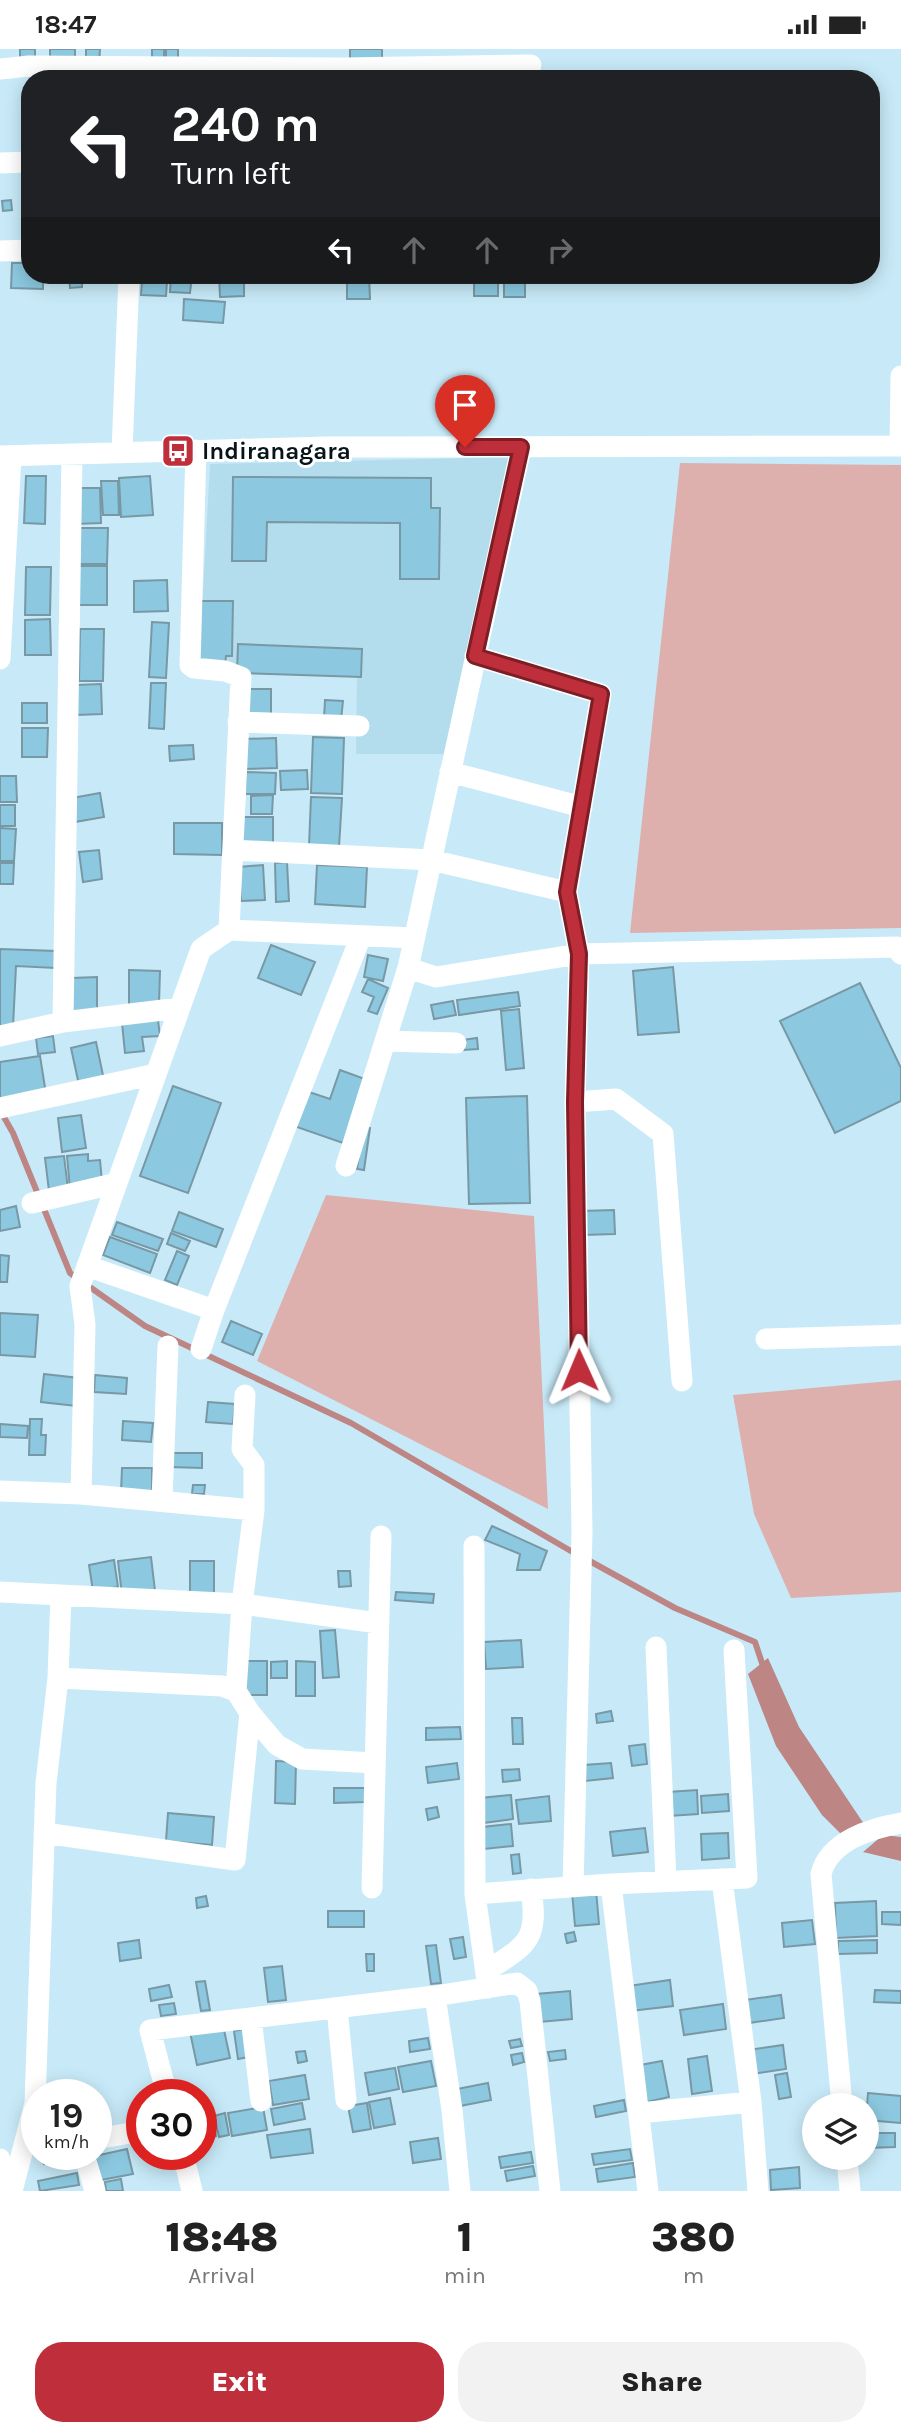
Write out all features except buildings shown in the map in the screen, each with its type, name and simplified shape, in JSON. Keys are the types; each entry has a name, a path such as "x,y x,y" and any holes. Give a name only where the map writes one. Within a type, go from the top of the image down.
{"street":[{"path":"0,69 29,66 136,65 531,65"},
{"path":"0,163 21,162"},
{"path":"0,251 21,250"},
{"path":"122,452 129,284"},
{"path":"0,659 5,456 327,447 900,446 901,376"},
{"path":"346,1166 408,968 521,447"},
{"path":"196,450 190,665 194,668 225,671 241,677 229,930"},
{"path":"63,1022 72,455"},
{"path":"475,656 601,694 567,892 579,954 575,1102 582,1557 573,1887"},
{"path":"238,722 359,726"},
{"path":"450,772 582,807"},
{"path":"233,850 431,860 567,892"},
{"path":"81,1494 85,1325 80,1286 201,949 229,930 414,938"},
{"path":"201,1349 361,936"},
{"path":"408,968 436,977 579,954 897,947 901,954"},
{"path":"0,1036 63,1022 180,1008"},
{"path":"385,1041 456,1043"},
{"path":"0,1108 156,1074"},
{"path":"575,1102 616,1099 663,1134 682,1381"},
{"path":"32,1203 117,1183"},
{"path":"87,1266 214,1310"},
{"path":"766,1339 901,1335"},
{"path":"162,1500 168,1346"},
{"path":"245,1395 242,1449 254,1465 254,1510 242,1604 236,1691 250,1713 277,1745 302,1759 375,1763"},
{"path":"0,1491 162,1500 254,1510"},
{"path":"372,1888 381,1536"},
{"path":"474,1546 475,1894 487,1980"},
{"path":"0,1592 242,1604 378,1623"},
{"path":"12,2191 36,2103 46,1783 58,1678 61,1595"},
{"path":"656,1647 666,1881"},
{"path":"475,1894 747,1878 734,1650"},
{"path":"58,1678 222,1686 236,1691"},
{"path":"44,1833 235,1860 250,1713"},
{"path":"841,2093 821,1874 824,1862 848,1842 864,1832 901,1822"},
{"path":"722,1879 751,2102 758,2191"},
{"path":"611,1884 648,2191"},
{"path":"487,1980 526,1943 533,1930 531,1889"},
{"path":"163,2079 150,2031 435,1996 487,1980 517,1983 527,1991 550,2191"},
{"path":"435,1996 452,2110 460,2191"},
{"path":"337,2008 346,2100"},
{"path":"251,2018 261,2101"},
{"path":"639,2113 751,2102"},
{"path":"0,2159 5,2191"},
{"path":"89,2170 95,2191"},
{"path":"187,2170 192,2191"},
{"path":"848,2170 850,2191"}],"shaded area":[{"path":"515,457 449,754 356,754 357,674 199,666 210,464"},
{"path":"680,463 901,465 901,928 630,933"},
{"path":"326,1195 534,1216 548,1509 257,1361"},
{"path":"901,1380 901,1592 791,1598 754,1514 733,1395"},
{"path":"768,1658 799,1727 864,1824 842,1835 822,1815 776,1746 748,1674"},
{"path":"883,1835 901,1837 901,1861 863,1852"}],"waterway":[{"path":"1,1112 13,1133 70,1273 145,1326 351,1423 576,1554"},
{"path":"586,1559 675,1608 755,1642 764,1669"}],"place":[{"name":"Indiranagara","path":"178,451"}],"route":[{"path":"465,447 521,447 475,656 601,694 567,892 579,954 575,1102 579,1370"}]}
